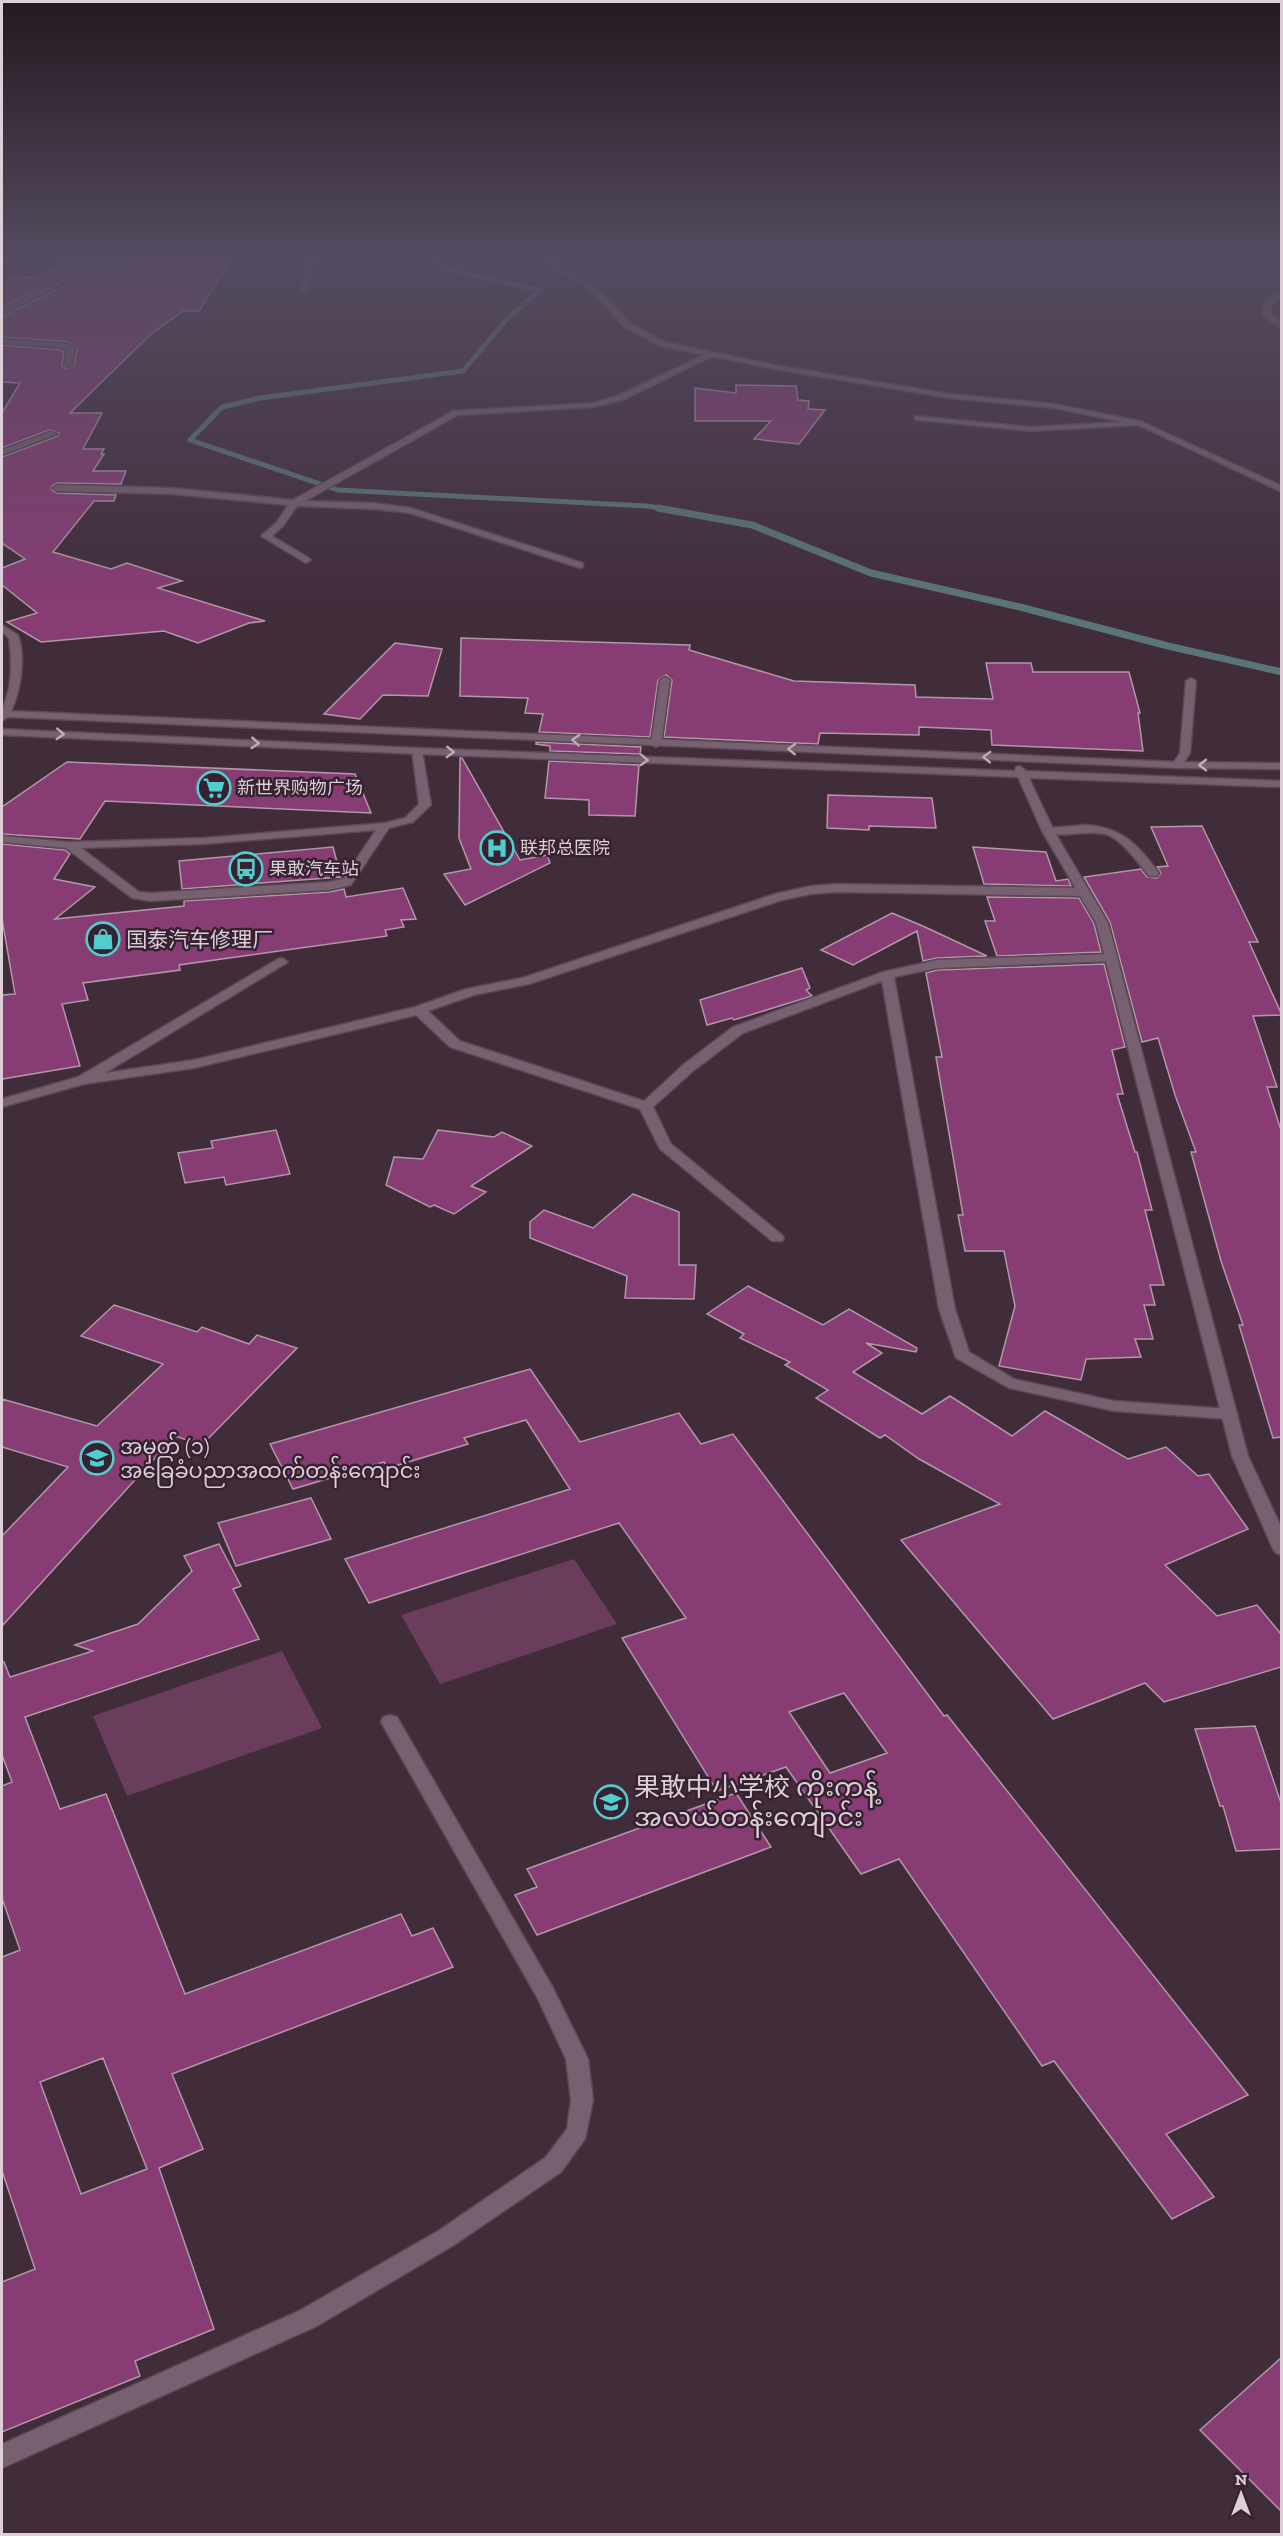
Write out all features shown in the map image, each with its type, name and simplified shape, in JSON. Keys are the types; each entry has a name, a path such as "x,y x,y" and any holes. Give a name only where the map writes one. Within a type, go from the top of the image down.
{"main road":[{"path":"306,560 266,536 280,524 294,503 456,413 594,405 622,397 670,374"},
{"path":"824,374 950,396 1086,411 1140,423 1281,490"},
{"path":"918,418 1031,429 1140,423"},
{"path":"2,453 53,434"},
{"path":"57,488 182,491 294,503 374,506 411,511 580,565"},
{"path":"2,628 14,637 16,653 13,688 2,716 1177,765 1281,766"},
{"path":"656,744 665,680"},
{"path":"1177,765 1185,753 1191,681"},
{"path":"2,732 417,751 1281,784"},
{"path":"2,839 69,844 204,841 385,826 409,820 425,806 417,751"},
{"path":"1018,758 1021,775 1048,831 1102,922 1240,1456 1281,1550"},
{"path":"69,844 136,895 150,897 329,886 347,882 385,826"},
{"path":"1048,831 1089,829 1120,836 1153,873"},
{"path":"2,1103 83,1080 194,1064 420,1010 471,992 525,981 715,917 779,897 812,890 837,888 1084,892"},
{"path":"646,1106 688,1068 738,1030 887,975 937,964 1111,957"},
{"path":"83,1080 282,962"},
{"path":"887,975 947,1309 962,1355 1009,1383 1114,1406 1229,1414"},
{"path":"420,1010 455,1044 646,1106 665,1146 777,1238"},
{"path":"2,2456 307,2319 446,2238 552,2165 577,2132 582,2100 577,2059 546,1994 390,1722"}],"shaded area":[{"path":"574,1559 617,1624 440,1684 401,1615"},
{"path":"282,1651 322,1728 127,1796 93,1716"}],"building":[{"path":"2,374 110,374 70,413 102,413 83,449 104,449 101,454 104,454 93,471 126,471 121,484 57,483 52,486 52,490 57,493 116,495 114,501 94,501 53,552 111,569 127,563 182,581 158,588 265,621 249,623 198,643 164,631 41,642 7,622 37,613 2,585 2,568 25,559 2,543 2,457 58,436 59,433 49,430 2,448 2,413 20,383 2,382"},
{"path":"736,385 796,386 798,400 809,401 808,409 825,410 799,444 754,439 771,421 695,421 695,388 736,393"},
{"path":"461,638 690,645 689,650 794,681 915,685 916,697 993,699 986,663 1031,663 1033,672 1129,672 1140,713 1138,713 1143,751 992,745 991,730 919,727 919,735 820,733 818,744 664,737 672,680 666,675 658,680 650,737 539,732 543,714 525,713 528,698 460,696"},
{"path":"395,643 442,649 428,696 383,695 360,719 324,714"},
{"path":"536,742 641,747 640,754 550,751 550,746 536,744"},
{"path":"460,758 520,860 547,855 550,863 465,905 444,874 471,869 459,838"},
{"path":"549,761 639,765 635,816 589,815 589,800 545,798"},
{"name":"新世界购物广场","path":"67,762 355,774 371,813 105,801 80,839 2,834 2,807"},
{"path":"828,795 932,798 936,828 869,826 869,830 827,828"},
{"path":"1202,826 1258,942 1249,942 1281,1013 1281,1015 1253,1016 1277,1087 1267,1087 1281,1130 1281,1437 1273,1438 1239,1325 1243,1325 1221,1261 1191,1152 1196,1152 1175,1095 1158,1038 1142,1042 1110,922 1084,877 1141,869 1147,877 1157,878 1161,873 1157,867 1168,866 1151,827"},
{"path":"2,844 65,850 70,854 54,879 95,887 55,919 184,906 184,901 329,892 344,889 346,897 403,888 416,919 401,920 404,927 385,930 387,936 179,965 180,970 83,983 88,1000 62,1004 80,1066 2,1079 2,995 15,994 2,919"},
{"name":"果敢汽车站","path":"333,847 341,877 182,889 179,861"},
{"path":"973,847 1046,852 1056,881 1068,879 1071,886 984,884"},
{"path":"987,897 1079,898 1094,924 1101,952 997,956 985,921 995,921"},
{"path":"892,913 987,956 937,958 923,961 917,931 853,965 821,950"},
{"path":"1104,964 1125,1047 1112,1050 1123,1094 1117,1094 1135,1152 1137,1152 1152,1210 1145,1210 1164,1285 1150,1285 1155,1305 1144,1305 1153,1339 1135,1339 1141,1357 1086,1359 1081,1380 999,1366 1015,1306 1004,1251 965,1251 958,1215 963,1215 936,1057 942,1057 926,973 937,970"},
{"path":"802,968 810,988 806,990 812,996 734,1020 732,1018 707,1025 700,1000"},
{"path":"276,1130 290,1174 226,1185 224,1177 185,1183 178,1153 213,1148 211,1141"},
{"path":"438,1130 494,1137 502,1132 532,1146 471,1186 486,1192 454,1214 434,1205 430,1207 386,1185 394,1157 423,1159"},
{"path":"633,1194 679,1212 679,1265 696,1265 694,1299 625,1298 627,1276 530,1238 530,1222 544,1210 593,1228"},
{"path":"748,1286 823,1325 849,1309 917,1348 916,1352 866,1343 882,1353 853,1372 922,1414 950,1396 1012,1436 1045,1411 1128,1459 1166,1447 1198,1476 1209,1474 1248,1529 1165,1565 1217,1616 1257,1605 1281,1634 1281,1667 1164,1702 1145,1683 1053,1719 901,1540 1000,1504 919,1459 885,1435 880,1438 816,1398 828,1390 785,1365 790,1362 740,1338 744,1334 707,1314"},
{"path":"114,1305 197,1332 202,1327 249,1344 257,1335 297,1348 202,1445 175,1436 2,1626 2,1536 68,1467 2,1447 2,1399 97,1426 163,1364 81,1336"},
{"path":"530,1369 580,1442 679,1413 701,1444 733,1434 944,1716 947,1715 1248,2095 1166,2134 1214,2197 1172,2219 1054,2061 1042,2066 899,1859 861,1874 786,1767 717,1791 622,1638 686,1618 619,1523 369,1603 345,1559 570,1489 526,1420 464,1438 468,1444 388,1468 384,1462 293,1489 270,1444","holes":["844,1693 887,1753 830,1773 789,1712"]},
{"path":"311,1498 331,1539 236,1566 218,1523"},
{"path":"219,1544 241,1586 233,1589 259,1639 25,1717 60,1809 106,1794 185,1994 401,1914 412,1936 433,1928 453,1967 172,2074 203,2149 159,2168 214,2329 135,2361 140,2376 2,2432 2,2282 35,2269 2,2171 2,1957 20,1950 2,1898 2,1786 12,1782 2,1755 2,1662 10,1677 93,1651 75,1645 138,1624 192,1571 184,1556","holes":["103,2058 147,2169 81,2194 40,2082"]},
{"path":"1255,1726 1281,1803 1281,1849 1236,1851 1223,1806 1220,1806 1195,1729"},
{"path":"736,1793 771,1847 537,1935 515,1895 537,1887 527,1869"},
{"path":"1281,2358 1281,2511 1200,2430"}],"waterway":[{"path":"438,374 260,398 222,407 190,440 338,490 647,506 666,509"},
{"path":"658,508 752,525 871,573 1020,607 1168,646 1282,672"}],"place":[{"name":"新世界购物广场","path":"214,788"},
{"name":"联邦总医院","path":"497,848"},
{"name":"果敢汽车站","path":"246,869"},
{"name":"国泰汽车修理厂","path":"103,939"},
{"name":"အမှတ် (၁) အခြေခံပညာအထက်တန်းကျောင်း","path":"97,1458"},
{"name":"果敢中小学校 ကိုးကန့် အလယ်တန်းကျောင်း","path":"611,1802"}]}
